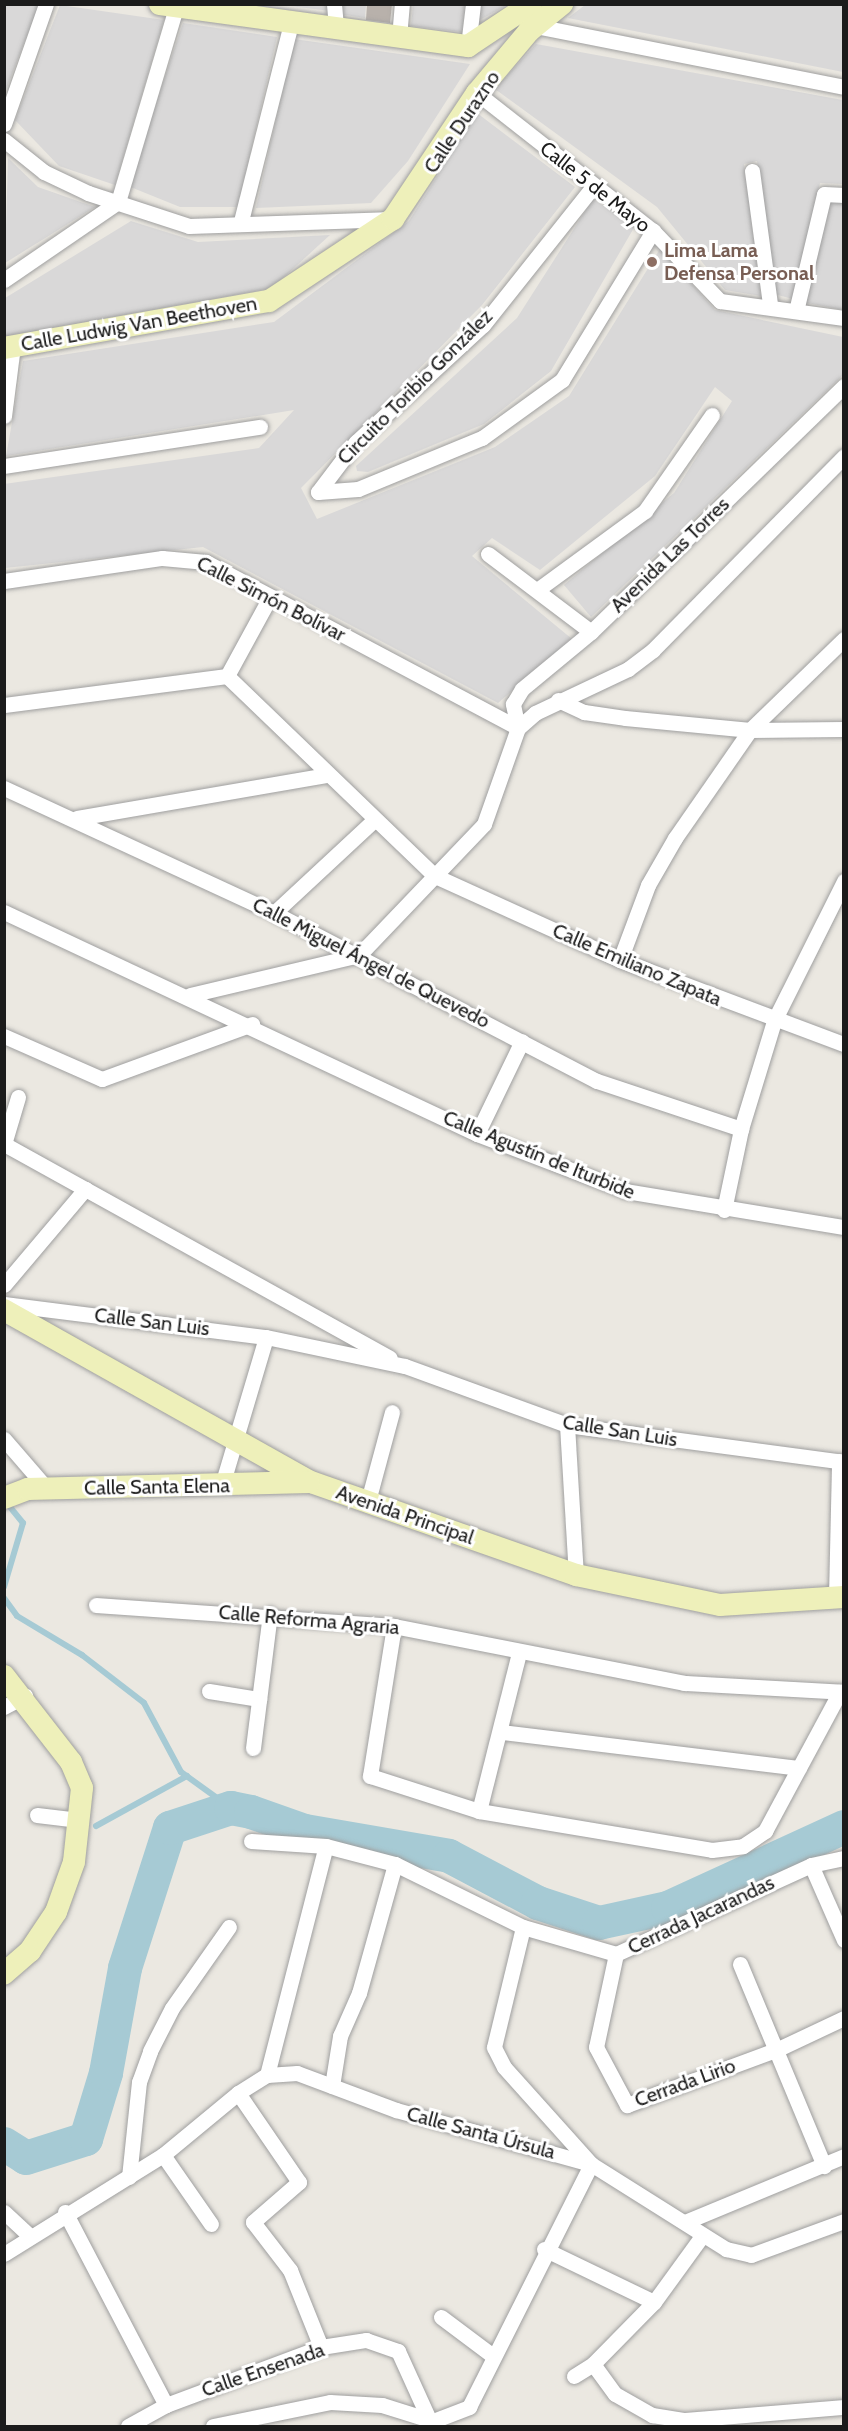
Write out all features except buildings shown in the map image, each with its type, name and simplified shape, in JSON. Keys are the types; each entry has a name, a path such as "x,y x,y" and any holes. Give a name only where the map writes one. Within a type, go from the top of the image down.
{"street":[{"path":"4,124 46,4"},
{"path":"334,4 336,29"},
{"path":"399,37 402,4"},
{"path":"468,46 473,4"},
{"name":"Calle Durazno","path":"393,219 477,93 534,15 562,4"},
{"path":"4,280 118,202 168,6 468,46 534,15 843,87"},
{"path":"241,221 291,24"},
{"name":"Calle 5 de Mayo","path":"477,93 592,188 653,231 720,301 770,305 843,318"},
{"path":"4,140 44,172 118,202 189,226 241,221 393,219"},
{"path":"752,171 770,305"},
{"name":"Circuito Toribio González","path":"592,188 483,325 356,442 318,492 358,489 482,438 562,380 653,231"},
{"path":"796,311 824,194 843,195"},
{"name":"Calle Ludwig Van Beethoven","path":"9,347 269,302 393,219"},
{"path":"4,416 9,347"},
{"name":"Avenida Las Torres","path":"358,955 484,824 518,728 513,704 522,689 591,632 843,386"},
{"path":"537,590 645,511 712,415"},
{"path":"4,466 260,427"},
{"path":"518,728 558,700 628,669 653,650 843,456"},
{"path":"488,554 591,632"},
{"name":"Calle Simón Bolívar","path":"4,582 184,556 206,562 518,728"},
{"path":"4,705 226,676 270,597"},
{"path":"620,960 648,885 675,838 750,730 843,639"},
{"name":"Calle Emiliano Zapata","path":"226,676 435,876 620,960 774,1021 843,1044"},
{"path":"558,700 584,712 750,730 843,729"},
{"path":"77,818 327,775"},
{"name":"Calle Miguel Ángel de Quevedo","path":"4,788 77,818 274,913 597,1081 741,1129"},
{"path":"274,913 374,820"},
{"path":"724,1210 741,1129 774,1021 843,881"},
{"name":"Calle Agustín de Iturbide","path":"4,912 252,1024 477,1134 626,1191 724,1210 843,1227"},
{"path":"190,995 358,955"},
{"path":"4,1036 102,1079 252,1024"},
{"path":"477,1134 522,1041"},
{"path":"4,1144 18,1097"},
{"name":"Calle San Luis","path":"4,1144 405,1366"},
{"path":"4,1286 85,1189"},
{"name":"Calle San Luis","path":"4,1304 266,1337 405,1366 567,1425 841,1461"},
{"name":"Avenida Principal","path":"4,1310 233,1442 311,1482 576,1575 720,1605 840,1597"},
{"path":"222,1485 266,1337"},
{"path":"368,1501 392,1412"},
{"path":"567,1425 576,1575"},
{"path":"4,1439 48,1490"},
{"path":"840,1597 841,1461"},
{"name":"Calle Santa Elena","path":"10,1495 48,1490 311,1482"},
{"name":"Calle Reforma Agraria","path":"96,1605 270,1614 394,1626 519,1653 684,1683 842,1692"},
{"path":"253,1748 270,1614"},
{"path":"394,1626 370,1776 479,1811 712,1850 743,1846 765,1831 842,1692"},
{"path":"479,1811 502,1732 519,1653"},
{"path":"4,1676 25,1696 78,1774 79,1820 74,1862 56,1912 30,1951 4,1974"},
{"path":"209,1691 259,1699"},
{"path":"4,1707 25,1696"},
{"path":"502,1732 799,1768"},
{"path":"37,1815 79,1820"},
{"name":"Cerrada Jacarandas","path":"251,1841 326,1846 394,1864 523,1927 616,1954 811,1865 843,1858"},
{"path":"4,2254 65,2212 129,2177 163,2155 238,2093 267,2075 326,1846"},
{"path":"332,2085 340,2036 359,1993 394,1864"},
{"path":"811,1865 843,1940"},
{"path":"129,2177 139,2082 150,2051 172,2008 229,1927"},
{"path":"213,2427 330,2402 382,2405 432,2424 469,2407 544,2249 591,2163 504,2067 494,2047 523,1927"},
{"name":"Cerrada Lirio","path":"616,1954 596,2047 627,2105 776,2050 843,2018"},
{"path":"740,1964 824,2166"},
{"name":"Calle Santa Úrsula","path":"267,2075 297,2073 396,2110 591,2163 685,2222 702,2236 751,2255 843,2221"},
{"path":"238,2093 299,2182 253,2222 290,2270 321,2347"},
{"path":"163,2155 211,2224"},
{"path":"685,2222 824,2166 843,2156"},
{"path":"4,2212 30,2235"},
{"path":"65,2212 166,2405"},
{"path":"574,2376 594,2364 654,2302 702,2236"},
{"path":"544,2249 654,2302"},
{"path":"441,2317 493,2356"},
{"path":"594,2364 616,2339"},
{"name":"Calle Ensenada","path":"128,2427 166,2405 321,2347 366,2340 398,2351 432,2424"},
{"path":"594,2364 615,2394 652,2415 685,2420 843,2407"}],"shaded area":[{"path":"5,5 39,5 5,92"},
{"path":"60,5 164,20 115,185 59,166 15,120"},
{"path":"283,5 329,5 330,11"},
{"path":"339,5 366,5 365,18 339,14"},
{"path":"413,5 466,5 462,32 411,26"},
{"path":"480,5 507,5 478,21"},
{"path":"585,5 843,5 843,72 568,18"},
{"path":"183,23 277,37 238,207 180,207 128,186"},
{"path":"294,39 470,64 408,161 371,203 256,208"},
{"path":"536,44 843,100 843,184 820,183 793,299 774,294 757,161 744,164 761,296 725,290 657,207 495,89"},
{"path":"477,113 575,187 482,305 301,488 317,519 495,447 569,396 660,249 715,310 843,337 843,375 591,617 564,585 674,493 732,401 715,387 655,476 540,570 492,538 472,556 572,639 498,703 203,547 5,568 4,484 259,448 294,410 6,456 23,361 274,322 409,221"},
{"path":"8,158 38,187 95,207 5,263"},
{"path":"593,199 635,226 551,371 484,424 368,472 357,471 356,466 517,318"},
{"path":"827,202 843,202 843,310 803,302"},
{"path":"131,221 198,242 330,235 272,288 5,337 5,298"}],"waterway":[{"path":"4,1587 23,1523 7,1503"},
{"path":"4,1598 17,1616 82,1655 144,1703 181,1772 231,1808"},
{"path":"96,1826 187,1776"},
{"path":"4,2144 26,2158 86,2139 106,2073 125,1968 170,1828 231,1808 251,1812 305,1831 449,1856 538,1903 599,1923 668,1908 844,1827"}],"place":[{"name":"Lima Lama Defensa Personal","path":"652,262"}]}
